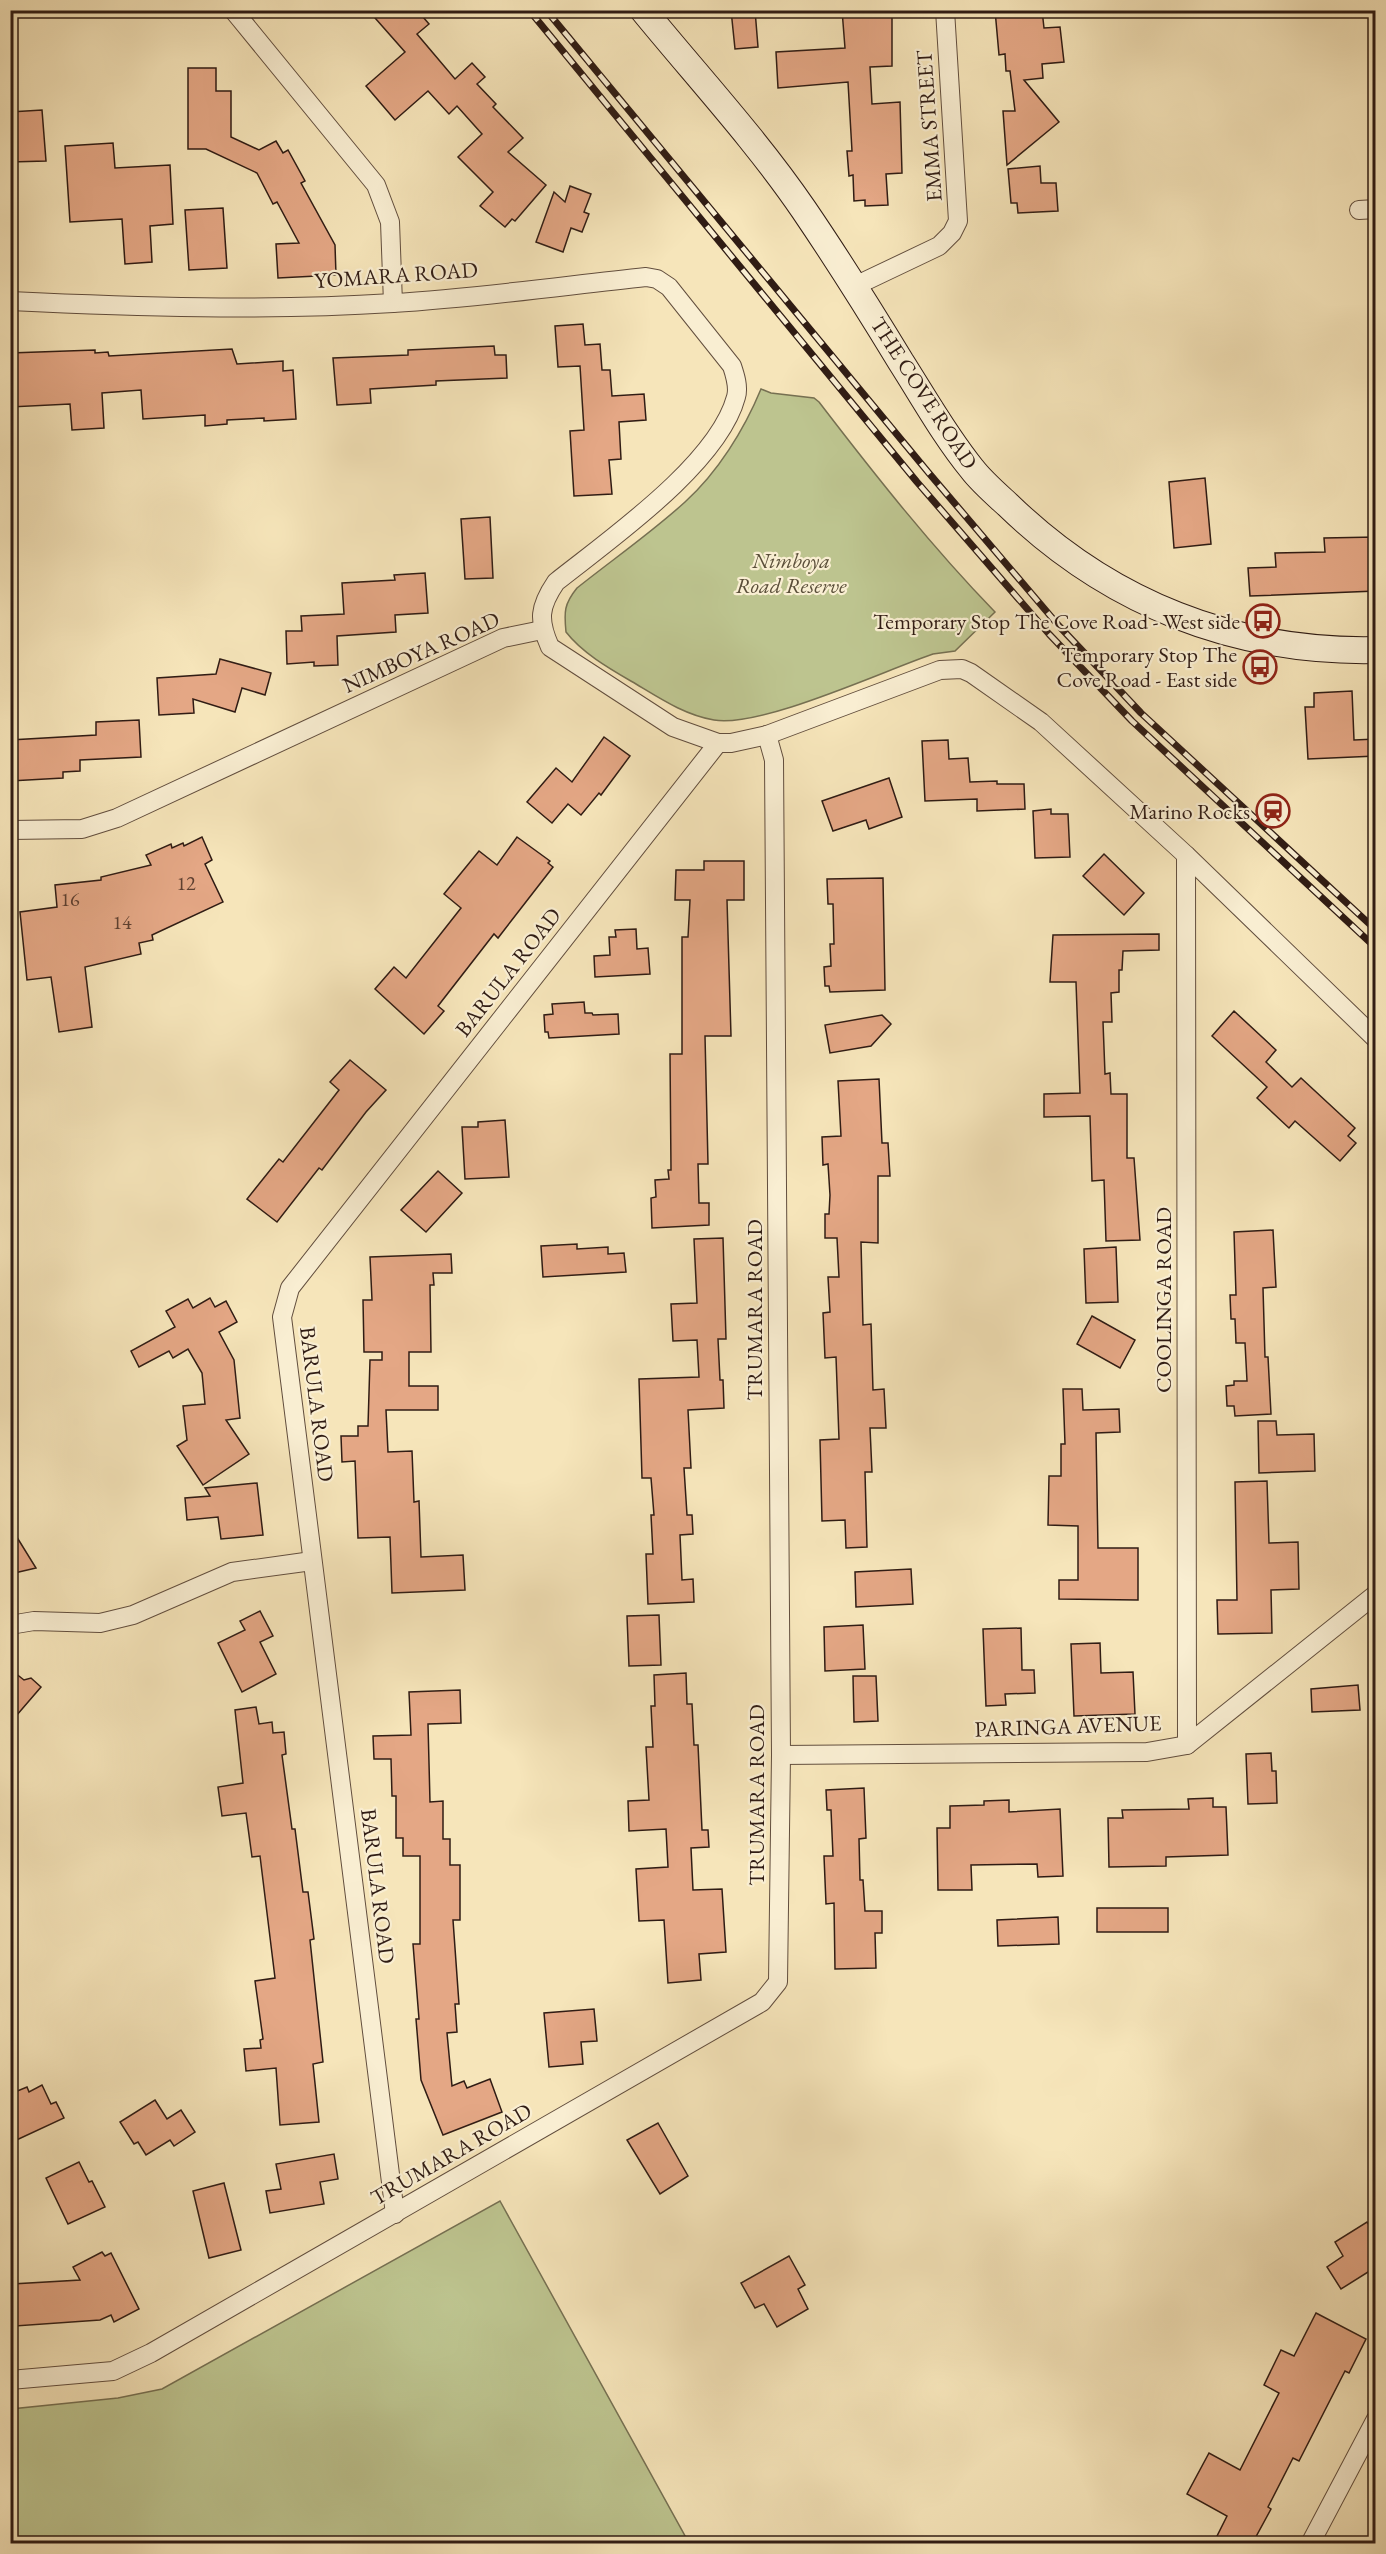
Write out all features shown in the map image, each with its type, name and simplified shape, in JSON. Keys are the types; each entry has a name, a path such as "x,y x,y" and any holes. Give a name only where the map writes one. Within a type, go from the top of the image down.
{"street":[{"path":"233,10 376,185 390,222 393,303"},
{"name":"THE COVE ROAD","path":"643,10 795,198 855,286 945,433 973,471 1029,526 1071,559 1158,609 1222,633 1334,650 1376,650"},
{"name":"EMMA STREET","path":"855,286 939,246 952,234 958,221 945,10"},
{"name":"YOMARA ROAD","path":"10,301 96,305 238,306 393,303 646,277 657,279 669,287 732,366 736,376 737,395 727,419 708,448 677,483 556,582 545,597 541,614 542,630"},
{"path":"542,630 550,647 572,663 673,727 718,743 731,743 767,735 930,673 962,669 982,679 1041,722 1186,855 1376,1040"},
{"name":"NIMBOYA ROAD","path":"10,830 82,829 117,818 503,638 542,630"},
{"name":"TRUMARA ROAD","path":"10,2380 113,2371 151,2353 762,2002 778,1982 781,1755 774,760 767,735"},
{"name":"BARULA ROAD","path":"395,2214 282,1317 290,1288 718,743"},
{"name":"COOLINGA ROAD","path":"1186,855 1187,1745"},
{"path":"10,1625 34,1621 100,1623 133,1615 232,1572 312,1561"},
{"name":"PARINGA AVENUE","path":"781,1755 1147,1752 1187,1745 1376,1594"},
{"path":"1310,2544 1376,2419"}],"green space":[{"name":"Nimboya Road Reserve","path":"761,389 771,393 814,398 819,402 904,510 995,612 955,651 933,654 791,707 735,720 714,720 674,706 589,654 566,632 566,608 577,588 672,513 697,490 729,450 747,420"},
{"path":"500,2201 689,2543 11,2543 11,2409 118,2398 162,2389"}],"building":[{"path":"368,10 417,10 429,24 417,34 455,79 472,63 485,77 477,84 496,104 493,107 523,138 508,152 546,185 515,221 512,219 505,227 480,206 493,192 458,157 482,134 457,106 449,114 428,91 395,120 366,86 405,52"},
{"path":"731,10 755,10 758,47 735,49"},
{"path":"842,10 867,10 867,15 892,14 892,66 870,67 872,104 900,102 902,173 886,174 888,205 865,206 865,200 854,201 853,175 849,176 847,151 852,151 848,82 778,88 776,52 845,48"},
{"path":"995,10 1042,10 1044,28 1060,27 1064,62 1042,64 1043,78 1024,80 1059,122 1007,165 1003,111 1015,111 1010,71 1006,71 1005,54 999,55"},
{"path":"188,68 216,68 216,91 231,91 231,137 259,150 276,141 283,153 288,150 305,181 301,183 335,245 336,275 278,278 276,244 299,243 277,202 273,204 257,173 206,149 188,149"},
{"path":"42,110 46,161 10,162 10,112"},
{"path":"113,143 115,168 170,165 173,224 150,226 152,262 125,264 122,219 70,222 65,146"},
{"path":"1040,166 1041,183 1056,183 1058,211 1018,213 1017,203 1011,203 1008,169"},
{"path":"570,186 591,194 584,212 589,214 582,232 571,228 563,252 536,242 554,192 565,202"},
{"path":"223,208 227,268 189,270 185,210"},
{"path":"583,324 585,345 600,344 602,370 610,370 612,396 644,394 646,420 619,422 621,459 609,460 612,494 574,496 570,431 584,430 580,366 558,367 555,326"},
{"path":"494,346 495,355 506,355 507,378 436,381 436,385 370,389 371,403 337,405 333,358 408,355 408,350"},
{"path":"232,349 237,364 283,361 283,371 293,370 296,419 227,420 227,424 205,426 205,415 143,419 141,390 102,393 104,428 72,430 70,404 10,407 10,353 95,350 95,353 108,352 109,356"},
{"path":"1205,478 1211,544 1174,548 1169,482"},
{"path":"490,517 493,578 465,579 461,519"},
{"path":"1376,537 1376,591 1250,596 1248,568 1276,567 1275,553 1325,552 1324,538"},
{"path":"425,573 428,613 395,615 396,632 337,636 338,665 314,666 314,662 287,664 286,631 302,631 301,616 344,614 342,583 395,580 394,575"},
{"path":"220,659 271,673 265,695 242,688 235,712 193,699 194,713 159,715 157,678 216,674"},
{"path":"1352,691 1354,740 1376,739 1376,756 1308,759 1305,707 1314,707 1314,693"},
{"path":"139,720 141,757 80,760 80,771 63,772 63,778 10,781 10,740 96,735 96,722"},
{"path":"604,737 630,756 601,795 599,793 581,815 568,804 552,823 527,802 556,768 572,782"},
{"path":"948,740 949,759 968,758 970,782 997,781 997,784 1024,784 1025,809 977,811 977,799 925,801 922,741"},
{"path":"889,778 902,817 869,829 866,820 833,831 822,801"},
{"path":"1051,809 1051,814 1068,814 1070,857 1035,858 1033,811"},
{"path":"202,837 212,860 205,864 223,902 152,935 153,940 139,943 141,954 85,967 92,1027 59,1032 51,977 27,980 20,912 57,907 55,885 101,880 101,877 151,865 146,855 171,844 172,848 183,843 184,846"},
{"path":"517,837 550,861 548,863 553,867 498,938 494,934 438,1006 444,1011 424,1034 375,989 394,967 406,978 461,908 444,894 479,851 497,865"},
{"path":"1104,854 1144,893 1124,915 1083,876"},
{"path":"704,861 744,861 744,900 727,900 731,1036 705,1036 708,1164 698,1164 699,1203 709,1203 709,1225 652,1228 651,1198 656,1197 655,1180 669,1179 668,1170 671,1170 670,1054 682,1054 682,937 688,937 690,900 675,900 676,870 704,870"},
{"path":"883,878 885,990 830,992 829,986 825,986 824,967 831,966 830,944 834,944 833,904 828,904 827,879"},
{"path":"636,929 637,949 648,948 650,974 595,977 594,956 610,955 609,937 616,937 615,930"},
{"path":"1159,934 1159,950 1123,951 1122,970 1119,970 1119,992 1111,993 1112,1022 1103,1022 1105,1074 1110,1073 1111,1094 1127,1094 1127,1158 1134,1158 1140,1240 1106,1241 1104,1180 1092,1181 1090,1116 1044,1117 1044,1094 1080,1093 1076,982 1050,982 1053,935"},
{"path":"584,1002 585,1013 618,1014 619,1034 549,1038 548,1032 545,1032 544,1015 553,1014 552,1004"},
{"path":"1234,1011 1276,1050 1266,1062 1292,1087 1301,1078 1355,1128 1348,1136 1356,1143 1340,1161 1295,1121 1289,1128 1257,1098 1267,1087 1212,1036"},
{"path":"882,1015 891,1024 871,1046 830,1053 825,1025"},
{"path":"350,1060 386,1090 366,1112 322,1170 319,1168 277,1222 247,1199 279,1159 283,1162 339,1090 330,1082"},
{"path":"879,1079 882,1143 888,1143 890,1176 878,1176 878,1243 861,1242 863,1325 871,1324 873,1390 884,1389 886,1428 870,1428 872,1472 865,1472 867,1547 846,1548 845,1520 822,1521 820,1440 839,1439 836,1357 825,1358 823,1313 830,1312 828,1277 839,1277 837,1238 825,1238 825,1214 829,1214 830,1195 828,1164 823,1165 822,1137 841,1136 838,1081"},
{"path":"505,1120 509,1177 465,1179 462,1127 478,1127 478,1122"},
{"path":"438,1171 462,1193 426,1232 401,1210"},
{"path":"1273,1230 1276,1287 1263,1288 1265,1357 1268,1357 1271,1414 1235,1416 1234,1406 1227,1406 1226,1386 1234,1385 1234,1381 1247,1381 1245,1343 1236,1343 1235,1319 1231,1319 1230,1295 1236,1295 1234,1232"},
{"path":"723,1238 726,1339 718,1339 724,1408 688,1410 691,1468 684,1468 687,1515 692,1515 693,1534 680,1535 682,1580 693,1579 694,1602 648,1604 646,1554 653,1554 651,1515 654,1515 651,1478 642,1478 639,1379 699,1377 697,1340 673,1341 671,1304 697,1303 694,1239"},
{"path":"577,1244 577,1249 608,1247 608,1254 624,1253 626,1272 543,1277 541,1246"},
{"path":"1116,1247 1118,1302 1086,1303 1084,1249"},
{"path":"451,1254 452,1273 433,1273 434,1285 430,1285 431,1352 409,1352 409,1386 438,1386 438,1410 386,1410 388,1452 412,1451 414,1502 419,1501 421,1557 463,1555 465,1590 392,1593 390,1537 358,1538 355,1461 342,1462 341,1436 358,1436 358,1426 368,1426 370,1360 382,1360 382,1352 364,1352 363,1300 372,1300 370,1257"},
{"path":"210,1298 215,1307 226,1301 237,1322 219,1332 234,1360 240,1418 226,1420 249,1454 203,1485 177,1446 187,1440 183,1406 205,1404 202,1373 188,1349 173,1358 169,1351 139,1367 131,1351 175,1327 166,1311 188,1299 193,1308"},
{"path":"1092,1316 1135,1340 1120,1368 1077,1344"},
{"path":"1063,1389 1082,1389 1083,1410 1119,1409 1120,1432 1096,1433 1098,1548 1138,1548 1138,1600 1059,1599 1059,1580 1078,1580 1078,1526 1048,1525 1049,1476 1061,1476 1061,1444 1065,1444"},
{"path":"1258,1421 1276,1421 1277,1435 1314,1434 1315,1471 1259,1473"},
{"path":"1267,1481 1269,1543 1298,1542 1299,1589 1271,1590 1272,1633 1218,1634 1217,1600 1237,1600 1235,1482"},
{"path":"257,1483 263,1535 221,1539 218,1517 187,1520 185,1498 210,1496 205,1488"},
{"path":"10,1526 36,1568 10,1574"},
{"path":"911,1569 913,1604 856,1607 855,1572"},
{"path":"260,1611 273,1636 260,1642 276,1674 242,1692 218,1643 245,1630 240,1621"},
{"path":"659,1615 661,1665 629,1666 627,1616"},
{"path":"863,1625 865,1669 825,1671 824,1627"},
{"path":"1021,1628 1022,1670 1034,1670 1035,1693 1005,1694 1006,1705 986,1706 983,1629"},
{"path":"1100,1643 1101,1673 1133,1672 1135,1714 1074,1716 1071,1644"},
{"path":"10,1669 24,1680 31,1678 41,1687 10,1723"},
{"path":"686,1673 687,1704 692,1704 694,1745 698,1745 702,1830 708,1830 709,1847 691,1848 693,1890 722,1889 726,1952 699,1954 701,1980 668,1983 664,1920 639,1921 636,1869 668,1867 666,1829 629,1831 628,1801 649,1800 646,1747 653,1747 651,1706 655,1706 654,1675"},
{"path":"853,1676 876,1676 878,1721 854,1722"},
{"path":"1358,1685 1360,1710 1312,1712 1311,1689"},
{"path":"460,1690 461,1723 428,1724 430,1802 443,1801 443,1839 450,1839 450,1865 460,1865 460,1920 453,1920 459,2004 455,2004 457,2032 447,2033 452,2086 464,2081 467,2088 490,2079 502,2112 443,2135 421,2080 413,1944 420,1944 420,1856 403,1856 403,1838 396,1838 396,1796 392,1796 391,1759 374,1759 373,1736 411,1735 409,1692"},
{"path":"256,1707 259,1724 272,1722 273,1733 284,1732 286,1754 282,1755 292,1829 295,1829 303,1892 308,1892 314,1939 310,1940 323,2062 313,2064 319,2122 280,2125 276,2068 246,2071 244,2049 261,2048 260,2040 263,2039 255,1981 275,1978 260,1856 252,1857 246,1813 222,1816 218,1787 243,1783 235,1710"},
{"path":"1271,1753 1272,1771 1276,1771 1277,1803 1248,1804 1246,1754"},
{"path":"864,1788 866,1838 859,1839 860,1880 863,1880 865,1911 882,1911 882,1933 875,1933 876,1968 835,1969 834,1903 826,1904 824,1856 833,1856 831,1810 827,1810 826,1790"},
{"path":"1213,1798 1213,1807 1226,1807 1228,1855 1166,1857 1166,1866 1109,1867 1108,1818 1123,1818 1122,1810 1189,1809 1188,1799"},
{"path":"1009,1800 1009,1812 1060,1809 1063,1876 1038,1877 1037,1864 971,1865 972,1890 938,1890 937,1828 950,1828 950,1806 984,1805 984,1801"},
{"path":"1097,1908 1168,1908 1168,1932 1097,1932"},
{"path":"1058,1917 1059,1944 998,1946 997,1920"},
{"path":"594,2009 597,2041 581,2042 583,2064 549,2067 544,2013"},
{"path":"42,2085 51,2104 56,2102 64,2118 10,2143 10,2094 27,2087 29,2092"},
{"path":"155,2100 167,2119 181,2110 195,2132 174,2146 170,2140 146,2155 138,2142 134,2144 120,2122"},
{"path":"658,2123 688,2176 660,2194 627,2140"},
{"path":"334,2154 338,2179 320,2182 324,2204 270,2213 266,2191 281,2189 276,2164"},
{"path":"79,2162 105,2207 68,2224 46,2178"},
{"path":"224,2183 241,2250 209,2258 193,2191"},
{"path":"1367,2222 1376,2235 1376,2267 1341,2289 1327,2267 1343,2256 1335,2242"},
{"path":"102,2252 105,2256 111,2253 139,2309 114,2322 111,2315 100,2320 15,2326 12,2284 80,2280 73,2267"},
{"path":"789,2256 805,2285 798,2289 808,2309 777,2327 764,2304 755,2308 741,2283"},
{"path":"1316,2313 1366,2339 1349,2373 1345,2371 1299,2461 1293,2458 1268,2507 1271,2509 1252,2544 1213,2544 1227,2516 1187,2494 1209,2453 1240,2470 1279,2393 1264,2385 1281,2350 1294,2356"}],"railway":[{"path":"529,10 917,482 1049,634 1132,721 1376,948"},
{"path":"546,10 928,472 1059,626 1141,713 1376,930"}],"place":[{"name":"Temporary Stop The Cove Road - West side","path":"1263,621"},
{"name":"Temporary Stop The Cove Road - East side","path":"1260,667"},
{"name":"Marino Rocks","path":"1273,811"}]}
